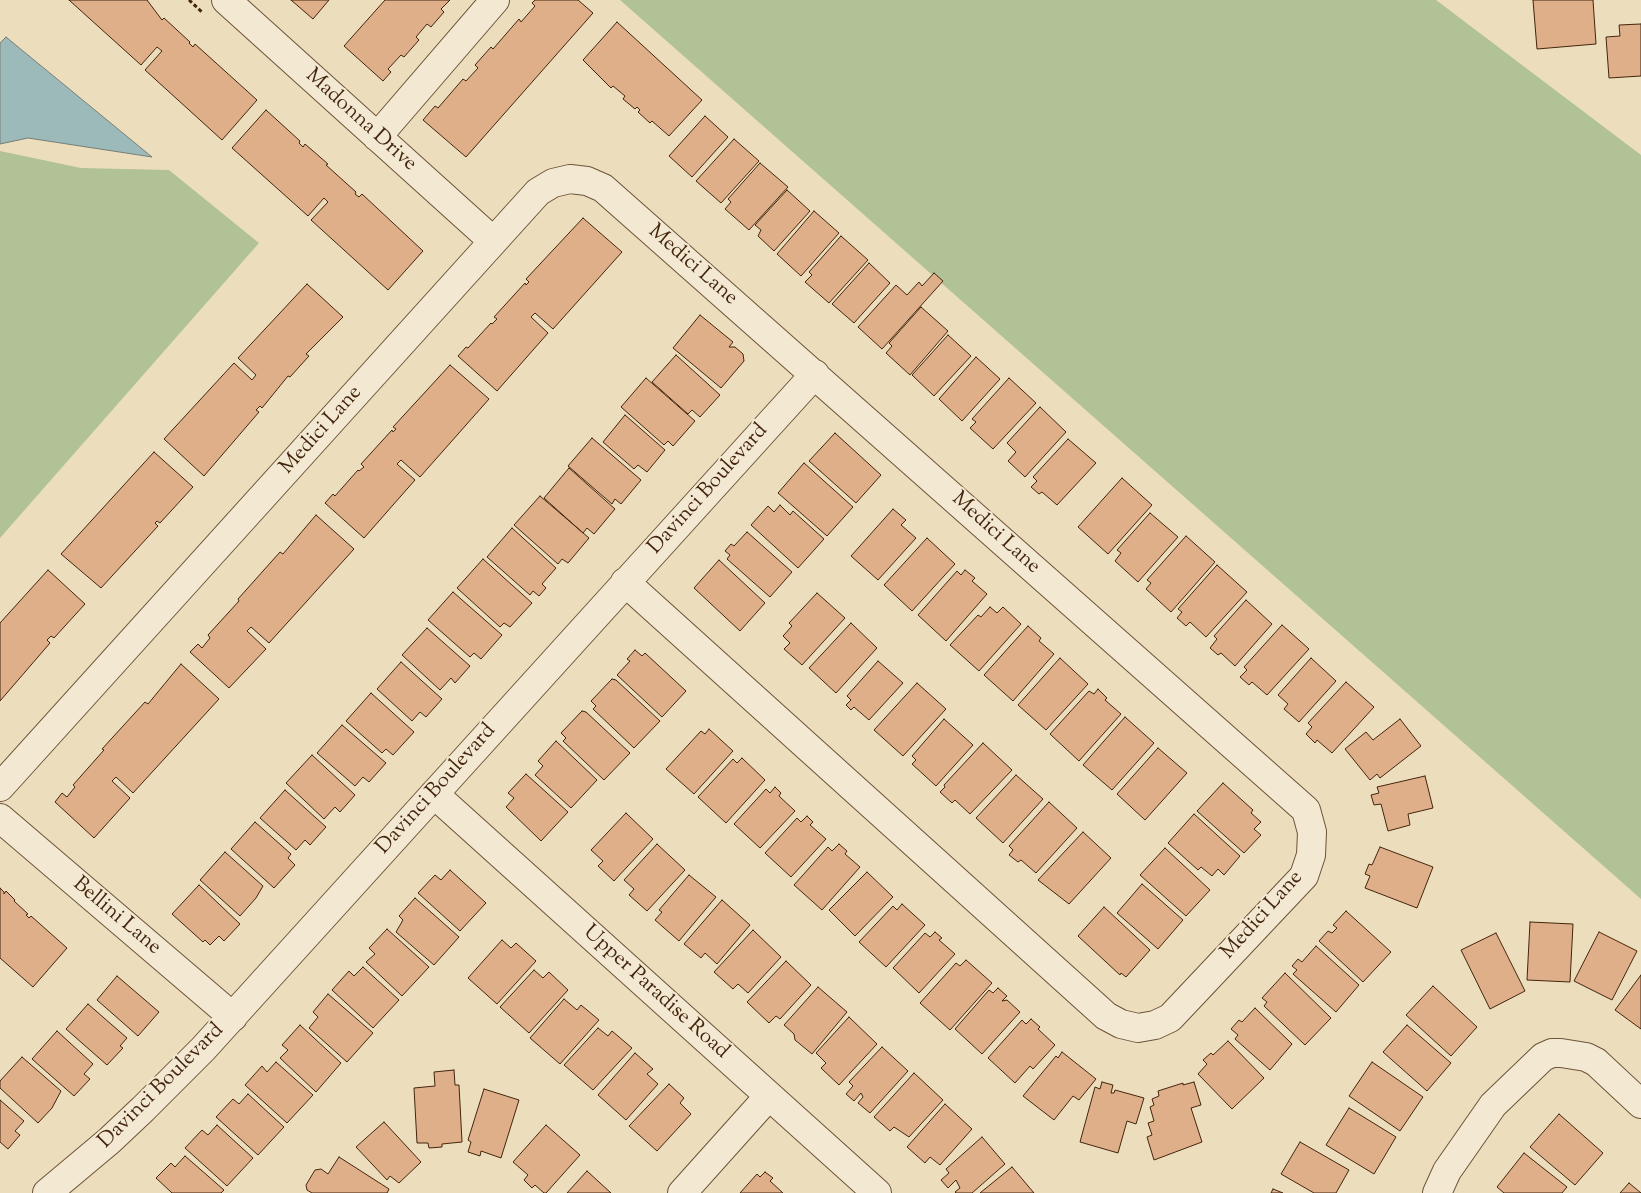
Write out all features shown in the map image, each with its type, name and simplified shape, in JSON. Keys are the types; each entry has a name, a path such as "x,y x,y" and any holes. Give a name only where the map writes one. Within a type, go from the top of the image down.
{"street":[{"name":"Madonna Drive","path":"226,0 493,241"},
{"path":"377,137 495,0"},
{"name":"Medici Lane","path":"0,787 538,192 553,182 570,179 588,181 604,188 1306,810 1312,832 1311,855 1304,876 1170,1018 1154,1025 1138,1028 1121,1024 1106,1016 625,582"},
{"name":"Davinci Boulevard","path":"47,1193 144,1109 191,1061 815,374"},
{"name":"Upper Paradise Road","path":"434,794 877,1193"},
{"name":"Bellini Lane","path":"0,818 233,1016"},
{"path":"1437,1193 1447,1171 1493,1105 1543,1057 1560,1053 1586,1057 1596,1062 1641,1104"},
{"path":"682,1193 769,1096"}],"green space":[{"path":"620,0 1436,0 1641,155 1641,899"},
{"path":"0,151 81,168 169,170 259,243 0,538"}],"water":[{"path":"6,37 152,157 28,138 0,144 0,43"}],"building":[{"path":"69,0 147,0 162,20 164,18 193,47 195,44 257,100 222,140 145,70 162,51 157,47 141,65"},
{"path":"291,0 329,0 313,19"},
{"path":"385,0 450,0 441,9 444,12 431,27 427,24 416,37 419,40 404,57 401,55 388,69 391,72 383,81 344,46"},
{"path":"535,0 578,0 593,13 466,157 423,120 435,106 438,108 463,79 466,81 478,68 475,65 491,47 493,49 519,19 521,22 535,6 532,3"},
{"path":"1533,0 1593,0 1596,44 1537,49"},
{"path":"617,22 702,100 669,136 652,121 650,123 638,112 640,110 637,107 635,109 623,99 625,96 613,86 611,88 583,60"},
{"path":"1641,24 1641,76 1609,78 1606,37 1620,36 1619,25"},
{"path":"266,110 300,141 299,143 303,147 305,144 328,164 326,165 356,192 355,194 359,197 362,194 423,251 388,290 311,220 328,202 324,198 308,216 232,148"},
{"path":"705,116 728,137 692,177 669,156"},
{"path":"734,139 759,161 721,203 696,181"},
{"path":"760,163 788,187 749,230 725,209 731,202 728,199"},
{"path":"787,190 810,211 774,251 758,236 761,230 755,225"},
{"path":"814,211 839,233 801,276 777,254"},
{"path":"583,218 622,252 553,329 535,313 531,317 548,333 497,391 458,356 497,319 494,317 525,283 526,285 529,282 526,279"},
{"path":"841,236 868,260 829,303 805,282 812,275 809,272"},
{"path":"869,263 890,283 854,323 832,304"},
{"path":"934,273 943,281 882,349 858,327 896,285 907,295 919,282 922,286"},
{"path":"307,284 343,317 306,354 309,356 290,377 288,376 262,408 260,406 256,410 259,412 204,476 164,439 234,363 252,380 256,375 238,358"},
{"path":"921,307 948,331 910,375 886,353 892,346 889,343"},
{"path":"700,315 733,342 729,347 735,347 743,354 744,361 721,388 673,348"},
{"path":"948,335 971,356 934,396 912,375"},
{"path":"676,355 720,395 700,417 692,410 688,414 652,382"},
{"path":"976,357 1000,379 962,421 939,399"},
{"path":"450,365 489,399 420,477 401,460 397,464 415,480 364,538 325,503 333,494 335,496 358,470 364,467 361,464 392,430 393,432 396,429 393,427"},
{"path":"646,378 695,421 673,446 668,441 664,445 621,407"},
{"path":"1009,378 1036,403 993,449 970,428 976,422 972,419"},
{"path":"1040,407 1066,432 1025,477 1008,461 1016,452 1007,443"},
{"path":"625,415 665,450 647,472 638,465 634,469 603,442"},
{"path":"835,433 881,475 856,503 809,461"},
{"path":"592,438 641,480 621,504 615,499 612,504 568,466"},
{"path":"1068,439 1096,463 1057,505 1042,492 1039,494 1031,487 1037,481 1033,477"},
{"path":"154,452 193,487 160,523 157,521 155,523 158,526 101,588 61,554"},
{"path":"804,463 853,507 827,536 778,493"},
{"path":"569,468 615,509 594,534 587,528 583,533 544,498"},
{"path":"1122,478 1152,505 1108,554 1078,527"},
{"path":"540,496 589,538 568,563 562,559 558,564 514,525"},
{"path":"780,505 790,515 793,511 824,539 798,568 751,525 768,506 774,512"},
{"path":"893,509 906,520 901,525 916,538 878,580 851,556"},
{"path":"1150,513 1178,537 1138,582 1115,561 1121,553 1117,550"},
{"path":"316,515 354,549 269,643 251,627 247,631 266,649 229,688 190,652 198,644 202,648 210,638 208,635 239,601 238,599 280,552 283,554"},
{"path":"512,528 556,568 542,584 546,588 539,596 533,591 530,595 487,557"},
{"path":"747,532 792,572 770,597 727,559 730,555 725,551 731,544 734,546"},
{"path":"1186,536 1215,562 1171,612 1146,589 1151,583 1147,580"},
{"path":"927,538 955,564 912,611 884,585"},
{"path":"483,559 532,603 510,627 504,623 500,627 457,588"},
{"path":"719,560 765,603 740,631 694,588"},
{"path":"1217,565 1247,592 1206,637 1190,622 1186,626 1177,618 1182,612 1178,609"},
{"path":"48,570 85,604 54,638 51,636 47,640 50,643 0,701 0,623"},
{"path":"965,570 975,578 972,581 987,594 946,641 918,615 957,571 961,575"},
{"path":"453,592 502,635 481,659 474,653 470,657 428,620"},
{"path":"817,593 845,618 802,665 784,649 790,643 783,636 792,626 789,623"},
{"path":"1246,600 1272,624 1235,666 1221,653 1218,655 1210,648 1217,639 1214,636"},
{"path":"990,607 997,613 1003,607 1021,624 979,671 950,645 978,615 981,617"},
{"path":"851,623 877,648 836,693 809,668"},
{"path":"1282,625 1309,649 1267,695 1252,682 1249,685 1240,677 1247,670 1244,667"},
{"path":"1028,626 1041,638 1039,641 1054,654 1013,701 984,675"},
{"path":"427,628 470,666 455,683 451,678 440,690 402,655"},
{"path":"635,650 642,656 645,653 686,691 662,717 617,675 630,661 627,659"},
{"path":"1060,658 1088,684 1046,730 1018,705"},
{"path":"1311,658 1336,681 1299,722 1284,709 1288,704 1278,695"},
{"path":"878,661 903,683 869,720 854,707 851,710 846,705 851,700 847,696"},
{"path":"401,662 442,699 426,717 420,712 412,721 377,689"},
{"path":"181,664 219,699 133,793 116,777 112,781 130,798 94,838 55,802 62,793 67,797 75,787 73,785 104,750 102,749 145,702 148,704"},
{"path":"612,679 616,680 660,721 634,748 593,709 596,706 591,701"},
{"path":"1346,682 1374,707 1332,753 1317,740 1315,743 1306,734 1312,727 1308,723"},
{"path":"917,683 946,709 903,756 874,730"},
{"path":"1098,689 1107,698 1105,700 1121,714 1079,761 1050,734 1089,691 1094,694"},
{"path":"371,693 414,732 393,755 386,749 382,753 346,721"},
{"path":"582,711 586,712 630,753 604,780 563,741 566,738 561,733"},
{"path":"1125,717 1154,743 1112,790 1083,765"},
{"path":"944,719 973,745 936,786 912,764 916,760 912,756"},
{"path":"1400,719 1421,746 1380,778 1377,774 1370,780 1345,749 1366,732 1373,740"},
{"path":"342,725 386,763 369,782 363,777 355,786 317,753"},
{"path":"709,729 733,751 694,794 666,769 701,731 705,734"},
{"path":"556,741 597,780 571,808 535,775 543,766 538,761"},
{"path":"983,743 1012,770 970,814 955,800 952,803 940,792 945,787 944,785"},
{"path":"1158,748 1187,773 1145,820 1117,794"},
{"path":"312,755 355,795 340,812 335,807 324,819 286,783"},
{"path":"742,758 765,780 726,823 698,797 733,759 737,763"},
{"path":"526,774 568,812 541,841 506,807 514,798 508,793"},
{"path":"1016,775 1043,799 1003,843 976,818"},
{"path":"1425,776 1433,808 1408,814 1410,825 1388,831 1381,804 1374,805 1371,795 1379,793 1377,787"},
{"path":"1223,783 1253,810 1251,813 1261,822 1254,829 1261,835 1244,853 1197,811"},
{"path":"775,787 781,793 779,796 795,811 760,848 734,824 766,789 770,793"},
{"path":"285,790 326,827 310,845 305,840 296,850 260,818"},
{"path":"1049,802 1077,828 1036,873 1021,860 1018,862 1009,855 1013,850 1009,846"},
{"path":"626,813 653,839 614,881 598,866 603,861 591,850"},
{"path":"1194,814 1240,856 1224,875 1218,869 1212,876 1201,867 1198,870 1168,843"},
{"path":"807,816 813,822 810,825 826,839 791,877 765,853 797,818 801,822"},
{"path":"255,822 291,854 288,858 295,865 274,888 231,849"},
{"path":"1083,832 1111,858 1069,904 1038,880"},
{"path":"657,844 685,870 647,911 629,895 634,889 624,880"},
{"path":"839,844 847,851 845,854 860,867 822,910 794,885 828,847 832,851"},
{"path":"1380,847 1433,867 1417,908 1365,888 1370,876 1365,874 1369,864 1372,865"},
{"path":"1165,848 1210,890 1186,916 1140,875"},
{"path":"225,852 263,886 256,898 240,916 200,880"},
{"path":"450,870 486,903 460,931 418,893 435,875 441,880"},
{"path":"867,872 893,897 855,936 829,910"},
{"path":"689,875 716,897 679,941 655,920 662,912 659,910"},
{"path":"1142,884 1183,920 1158,949 1117,913"},
{"path":"199,885 240,924 224,941 219,936 210,945 205,940 203,942 172,914"},
{"path":"0,888 4,894 6,891 15,900 28,914 26,915 29,918 31,916 67,948 33,987 0,958"},
{"path":"415,898 459,937 434,965 396,932 403,920 399,916"},
{"path":"722,900 750,925 717,964 705,953 701,958 684,944"},
{"path":"902,904 925,925 886,967 859,942 893,906 897,910"},
{"path":"1104,907 1150,950 1126,977 1121,973 1120,975 1078,936"},
{"path":"1346,911 1391,952 1363,982 1319,941 1328,931 1332,933 1337,928 1333,925"},
{"path":"1530,922 1573,924 1570,982 1527,980"},
{"path":"387,929 429,967 402,996 366,962 375,954 369,948"},
{"path":"753,930 781,957 748,993 738,984 733,989 714,972"},
{"path":"935,932 942,938 939,940 955,954 919,993 893,968 925,933 930,937"},
{"path":"1599,932 1637,951 1612,1000 1574,981"},
{"path":"1496,933 1525,991 1490,1009 1461,950"},
{"path":"502,940 511,948 516,943 536,961 497,1004 468,978"},
{"path":"1316,946 1359,985 1336,1012 1293,974 1297,970 1292,966 1298,959 1302,962"},
{"path":"966,960 992,983 950,1030 920,1003 956,963 960,966"},
{"path":"786,961 811,985 780,1019 776,1016 769,1023 747,1002"},
{"path":"363,967 399,1000 373,1028 332,990 349,971 354,976"},
{"path":"534,970 543,978 549,972 568,990 529,1033 500,1007"},
{"path":"1285,973 1331,1018 1305,1045 1264,1006 1267,1002 1262,998"},
{"path":"1641,975 1641,1029 1615,1010"},
{"path":"117,976 159,1012 138,1036 97,1000"},
{"path":"1433,986 1477,1027 1451,1056 1406,1015"},
{"path":"818,987 847,1012 812,1054 795,1040 794,1034 784,1025"},
{"path":"998,988 1007,996 1002,1001 1007,1000 1020,1012 982,1054 955,1029 989,990 993,993"},
{"path":"328,994 373,1033 347,1062 309,1028 318,1017 313,1012"},
{"path":"564,999 577,1010 581,1005 599,1020 560,1064 530,1038"},
{"path":"88,1004 127,1038 120,1046 123,1048 107,1065 66,1029"},
{"path":"1255,1008 1292,1044 1270,1070 1235,1039 1238,1035 1231,1029 1239,1020 1242,1022"},
{"path":"849,1017 877,1044 839,1085 821,1068 826,1063 816,1053"},
{"path":"1031,1019 1040,1027 1038,1029 1055,1045 1033,1069 1030,1066 1015,1083 988,1058 1022,1020 1026,1024"},
{"path":"300,1025 341,1063 316,1092 280,1058 288,1050 282,1045"},
{"path":"1407,1025 1451,1063 1427,1091 1383,1052"},
{"path":"598,1028 608,1036 612,1031 632,1048 593,1090 564,1065"},
{"path":"57,1031 93,1064 84,1074 90,1079 74,1096 32,1059"},
{"path":"1228,1041 1264,1078 1232,1109 1198,1074 1207,1064 1203,1060 1211,1053 1213,1055"},
{"path":"882,1047 908,1071 870,1113 858,1103 863,1097 861,1093 854,1101 846,1094 853,1086 849,1082"},
{"path":"1062,1052 1096,1079 1079,1100 1073,1096 1054,1120 1023,1096 1056,1056 1058,1058"},
{"path":"635,1053 653,1069 647,1074 658,1084 626,1120 598,1095"},
{"path":"22,1057 61,1091 52,1108 38,1123 0,1088 0,1081"},
{"path":"276,1062 313,1095 287,1123 245,1085 262,1066 267,1072"},
{"path":"1372,1062 1423,1097 1400,1131 1349,1096"},
{"path":"454,1070 455,1085 459,1085 462,1142 442,1144 442,1147 429,1148 428,1143 417,1143 414,1088 435,1086 434,1072"},
{"path":"914,1073 943,1100 909,1137 894,1127 890,1131 874,1117"},
{"path":"1102,1082 1113,1085 1111,1093 1114,1093 1115,1090 1144,1098 1136,1124 1127,1121 1118,1153 1080,1142 1095,1087 1100,1089"},
{"path":"1194,1082 1201,1105 1191,1108 1202,1142 1154,1160 1147,1137 1152,1135 1148,1123 1154,1121 1150,1107 1154,1105 1152,1099 1159,1096 1158,1091 1183,1083 1183,1085"},
{"path":"669,1084 684,1098 680,1103 691,1114 657,1151 629,1126"},
{"path":"484,1089 519,1100 501,1158 481,1151 480,1156 468,1152 471,1142 468,1140"},
{"path":"248,1094 284,1127 258,1155 216,1117 233,1099 239,1104"},
{"path":"0,1100 24,1121 15,1131 20,1135 8,1149 0,1142"},
{"path":"945,1104 972,1129 940,1165 930,1157 925,1163 907,1147"},
{"path":"1349,1108 1396,1137 1374,1174 1326,1145"},
{"path":"1559,1114 1603,1153 1575,1185 1530,1147"},
{"path":"384,1122 421,1162 399,1183 390,1176 387,1180 356,1147"},
{"path":"217,1125 253,1158 227,1186 185,1148 202,1130 208,1135"},
{"path":"546,1125 580,1155 544,1193 535,1185 532,1188 524,1180 528,1175 513,1162"},
{"path":"982,1137 1005,1164 972,1193 956,1193 960,1188 956,1180 948,1188 941,1180 949,1173 946,1169"},
{"path":"1300,1142 1349,1170 1336,1193 1314,1193 1281,1174"},
{"path":"1524,1153 1567,1187 1562,1193 1504,1193 1497,1187"},
{"path":"185,1156 224,1190 221,1193 172,1193 156,1178 171,1163 175,1167"},
{"path":"339,1157 389,1189 387,1193 312,1193 307,1190 306,1185 315,1170 321,1169 328,1174"},
{"path":"1012,1167 1034,1193 980,1193"},
{"path":"587,1171 611,1193 567,1193"},
{"path":"765,1172 773,1178 770,1181 783,1193 740,1193 757,1174 760,1177"},
{"path":"1629,1183 1641,1193 1620,1193"},
{"path":"1273,1189 1283,1193 1271,1193"}]}
